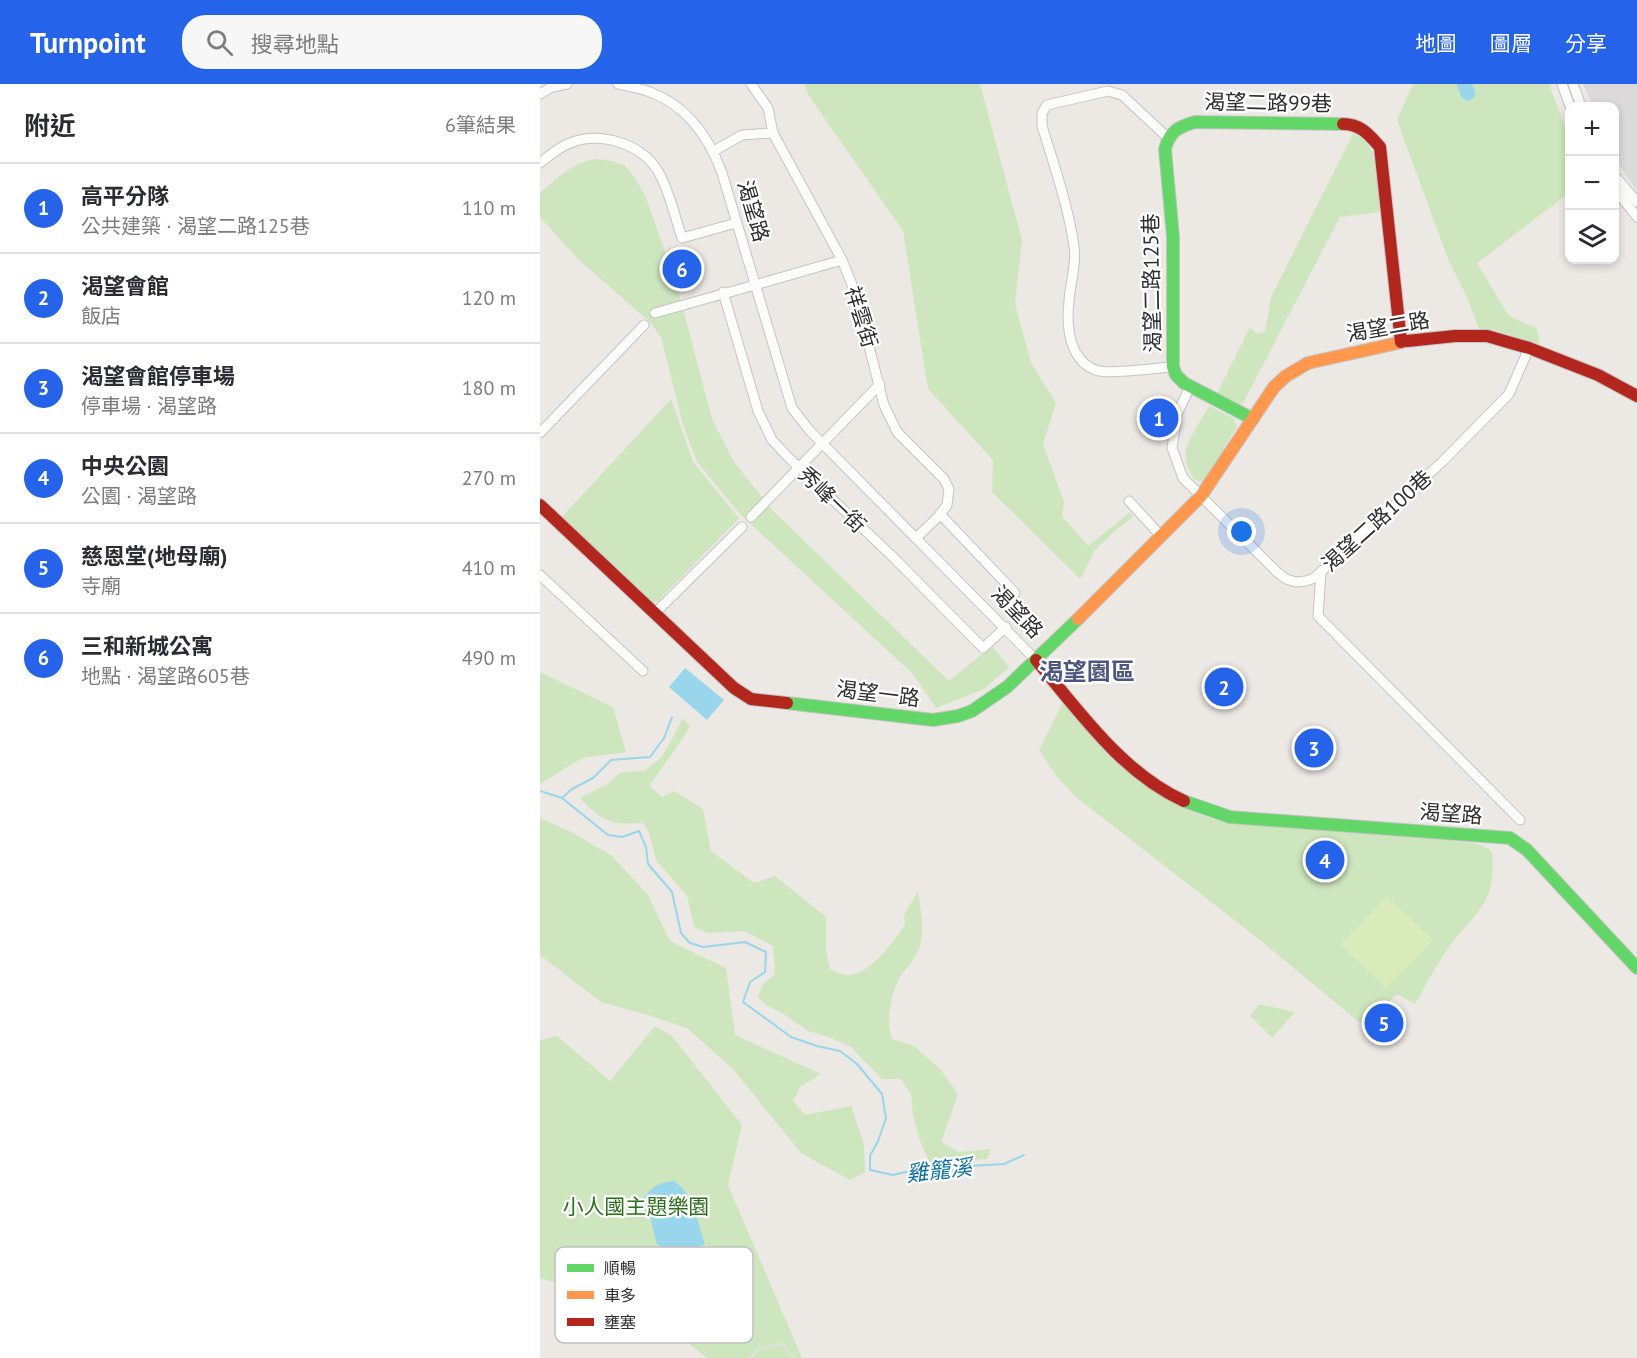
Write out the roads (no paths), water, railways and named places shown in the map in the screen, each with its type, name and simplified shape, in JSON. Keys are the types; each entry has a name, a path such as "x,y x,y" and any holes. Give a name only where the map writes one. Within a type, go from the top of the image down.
{"street":[{"path":"540,94 552,87 567,84"},
{"name":"渴望路","path":"618,84 662,98 688,117 707,138 714,151 792,408 823,444 1006,627 1142,776 1163,790 1198,807 1230,817 1510,838 1527,850 1637,968"},
{"name":"祥雲街","path":"751,84 768,108 773,133 842,260 855,292 884,405 897,432 944,479 949,489 947,506 916,538"},
{"path":"1562,84 1569,102"},
{"path":"1573,84 1580,102"},
{"path":"1167,138 1122,95 1108,91 1047,105 1042,113 1042,126 1075,248 1068,326 1071,342 1077,355 1083,362 1101,371 1173,367"},
{"name":"渴望二路99巷","path":"1167,138 1174,128 1195,122 1352,124 1366,131 1380,147 1401,342"},
{"path":"714,151 742,135 773,133"},
{"name":"渴望二路125巷","path":"1167,138 1165,149 1173,237 1173,367 1176,375 1190,387 1253,419"},
{"path":"540,163 550,154 571,142 601,139 628,144 647,157 659,173 682,238 736,223"},
{"path":"1619,181 1637,202"},
{"path":"1619,194 1637,217"},
{"path":"656,313 723,292 842,260"},
{"name":"秀峰一街","path":"723,292 758,411 772,440 983,648 1006,627"},
{"path":"540,433 638,328"},
{"name":"渴望二路","path":"1201,496 1274,387 1286,376 1308,363 1401,342 1455,336 1486,336 1529,348 1606,378 1637,396"},
{"name":"渴望二路100巷","path":"1190,387 1177,414 1172,448 1183,478 1286,579 1296,582 1306,581 1321,571 1442,462 1509,394 1529,348"},
{"path":"751,517 880,384"},
{"name":"渴望一路","path":"540,505 655,614 746,691 751,699 807,700 933,720 972,711 1007,687 1201,496"},
{"path":"1129,501 1161,536"},
{"path":"940,514 1015,593"},
{"path":"655,614 742,527"},
{"path":"1321,571 1318,616 1520,820"},
{"path":"540,575 643,671"}],"water":[{"path":"685,668 724,700 707,720 669,687"},
{"path":"674,1181 686,1193 705,1244 699,1247 661,1247 657,1244 649,1213 640,1207 645,1196 662,1183"}],"waterway":[{"path":"1464,84 1468,93"},
{"path":"563,797 572,789 593,778 611,760 650,757 664,738 672,717"},
{"name":"雞籠溪","path":"540,791 562,798 608,835 622,837 639,831 646,847 648,864 672,892 681,933 690,943 703,947 745,942 766,952 765,972 750,982 743,1002 791,1037 840,1051 857,1064 882,1094 886,1118 870,1156 870,1170 893,1175 905,1172 940,1174 969,1166 1004,1164 1024,1155"}],"railway":[{"path":"750,1358 760,1348 782,1344 795,1358"}],"place":[{"name":"三和新城公寓","path":"682,269"},
{"name":"高平分隊","path":"1159,418"},
{"name":"渴望會館","path":"1224,687"},
{"name":"渴望會館停車場","path":"1314,748"},
{"name":"中央公園","path":"1325,860"},
{"name":"慈恩堂(地母廟)","path":"1384,1023"}],"district":[{"name":"渴望園區","path":"1087,672"}],"park label":[{"name":"小人國主題樂園","path":"636,1207"}]}
